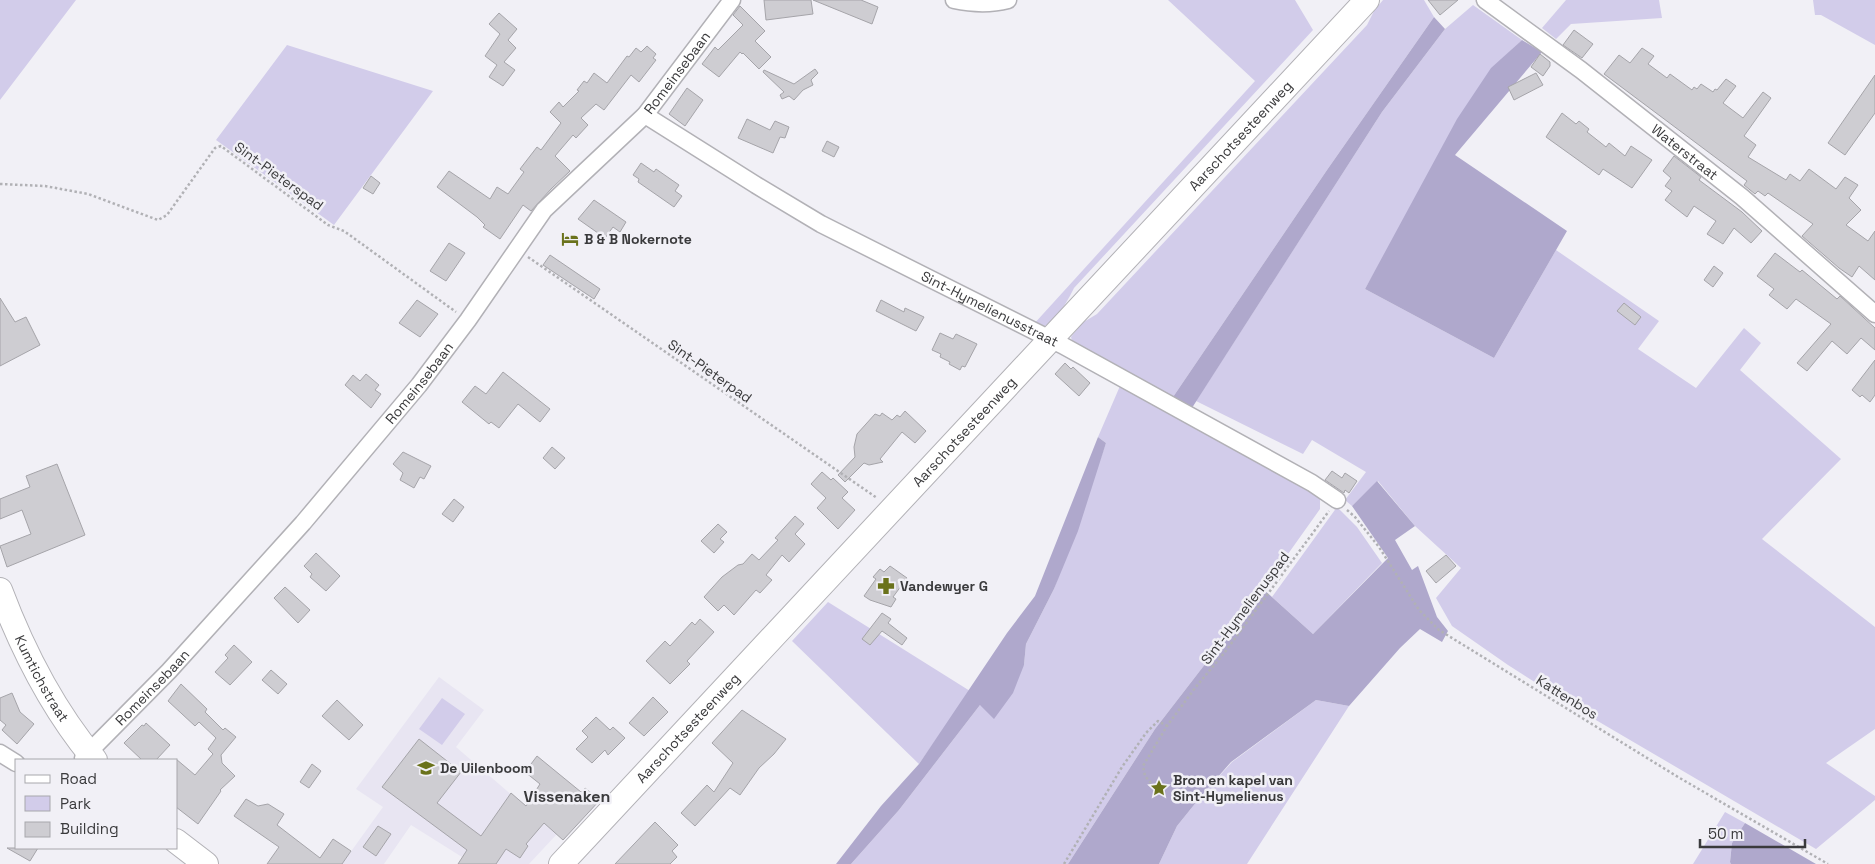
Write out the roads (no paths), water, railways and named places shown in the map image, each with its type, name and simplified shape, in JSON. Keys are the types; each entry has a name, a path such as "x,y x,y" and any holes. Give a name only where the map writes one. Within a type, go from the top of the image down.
{"main road":[{"name":"Aarschotsesteenweg","path":"561,864 1366,0"},
{"name":"Kumtichstraat","path":"0,590 11,619 34,668 88,757"},
{"path":"178,843 206,864"}],"street":[{"name":"Romeinsebaan","path":"88,757 304,523 419,385 468,320 544,210 646,114 732,0"},
{"path":"954,0 992,4 1008,0"},
{"name":"Waterstraat","path":"1485,0 1581,70 1742,197 1875,314"},
{"name":"Sint-Hymelienusstraat","path":"646,114 756,185 821,224 1050,339 1312,483 1337,500"},
{"path":"0,753 15,762"}],"place":[{"name":"B & B Nokernote","path":"570,239"},
{"name":"Vandewyer G","path":"886,586"},
{"name":"De Uilenboom","path":"426,768"},
{"name":"Bron en kapel van Sint-Hymelienus","path":"1159,788"}],"district":[{"name":"Vissenaken","path":"567,796"}]}
